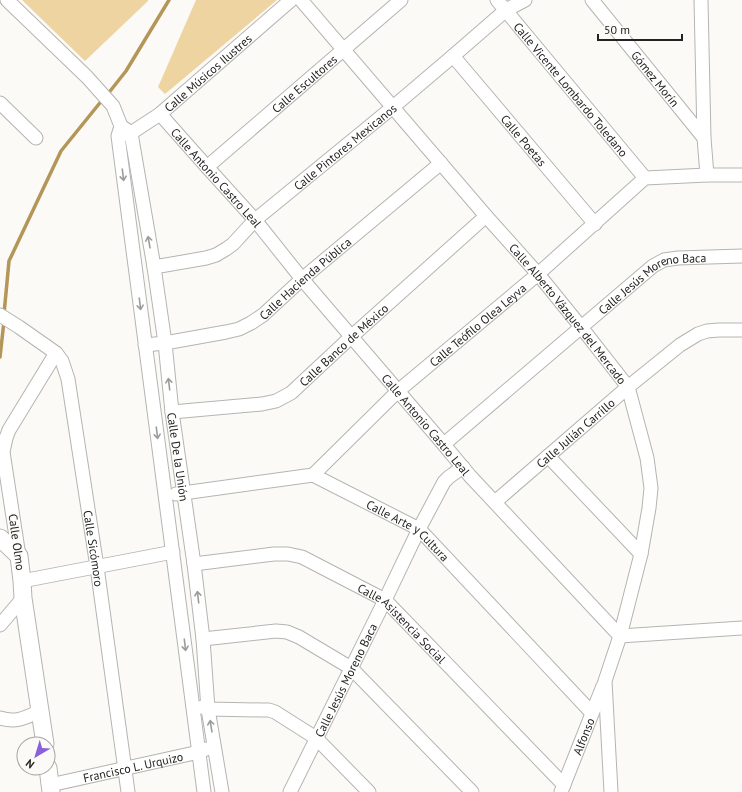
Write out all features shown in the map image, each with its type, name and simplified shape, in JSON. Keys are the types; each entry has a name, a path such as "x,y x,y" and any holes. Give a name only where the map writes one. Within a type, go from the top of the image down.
{"street":[{"name":"Calle De la Unión","path":"7,0 88,77 113,106 123,132 154,267 165,343 172,412 194,564 203,639 208,709 222,792"},
{"name":"Calle Músicos Ilustres","path":"123,132 160,114 290,0"},
{"name":"Calle Alberto Vázquez del Mercado","path":"301,0 486,216 538,274 628,387 647,458 651,488 641,554 620,636 605,681 611,792"},
{"name":"Calle Escultores","path":"207,167 401,0"},
{"name":"Calle Pintores Mexicanos","path":"154,267 206,258 216,255 233,244 254,220 453,56 501,5 525,0"},
{"name":"Gómez Morín","path":"592,0 704,138"},
{"path":"701,0 704,138 707,175"},
{"name":"Calle Vicente Lombardo Toledano","path":"501,5 645,178"},
{"name":"Calle Poetas","path":"453,56 594,224"},
{"path":"0,103 36,138"},
{"name":"Calle Antonio Castro Leal","path":"160,114 254,220 351,337 463,467 620,636"},
{"name":"Calle De la Unión","path":"123,132 145,345 204,792"},
{"name":"Calle Hacienda Pública","path":"145,345 226,332 239,329 251,323 263,315 302,279 441,163"},
{"path":"645,178 742,175"},
{"name":"Calle Teófilo Olea Leyva","path":"313,475 398,390 538,274 645,178"},
{"name":"Calle Banco de México","path":"172,412 262,404 276,401 290,393 486,216"},
{"name":"Calle Jesús Moreno Baca","path":"444,444 653,266 664,260 678,258 742,256"},
{"name":"Calle Sicómoro","path":"0,315 56,353 62,361 68,379 128,792"},
{"name":"Calle Julián Carrillo","path":"495,502 628,387 680,345 698,334 707,331 742,330"},
{"name":"Calle Olmo","path":"44,736 3,452 9,430 56,353"},
{"path":"548,456 641,554"},
{"name":"Calle Jesús Moreno Baca","path":"290,792 444,482 463,467"},
{"path":"165,495 313,475"},
{"name":"Calle Arte y Cultura","path":"313,475 419,530 592,713"},
{"path":"0,538 19,556"},
{"path":"0,625 23,590 96,567 173,552"},
{"name":"Calle Asistencia Social","path":"194,564 274,554 288,554 302,557 315,563 385,600 563,788"},
{"path":"620,636 742,628"},
{"path":"203,639 276,631 287,632 299,637 351,668 472,792"},
{"name":"Alfonso","path":"563,788 605,681"},
{"path":"193,705 208,709 269,710 275,712 316,738 369,792"},
{"path":"0,718 10,720 24,719 40,712"},
{"name":"Francisco L. Urquizo","path":"51,788 124,768 199,752 214,745"},
{"path":"49,776 51,788"}],"shaded area":[{"path":"22,0 148,0 148,1 85,61"},
{"path":"196,0 277,0 165,94 158,87"}],"waterway":[{"path":"107,95 126,71 169,0"},
{"path":"4,314 9,261 61,151 103,99"},
{"path":"0,357 4,321"}]}
